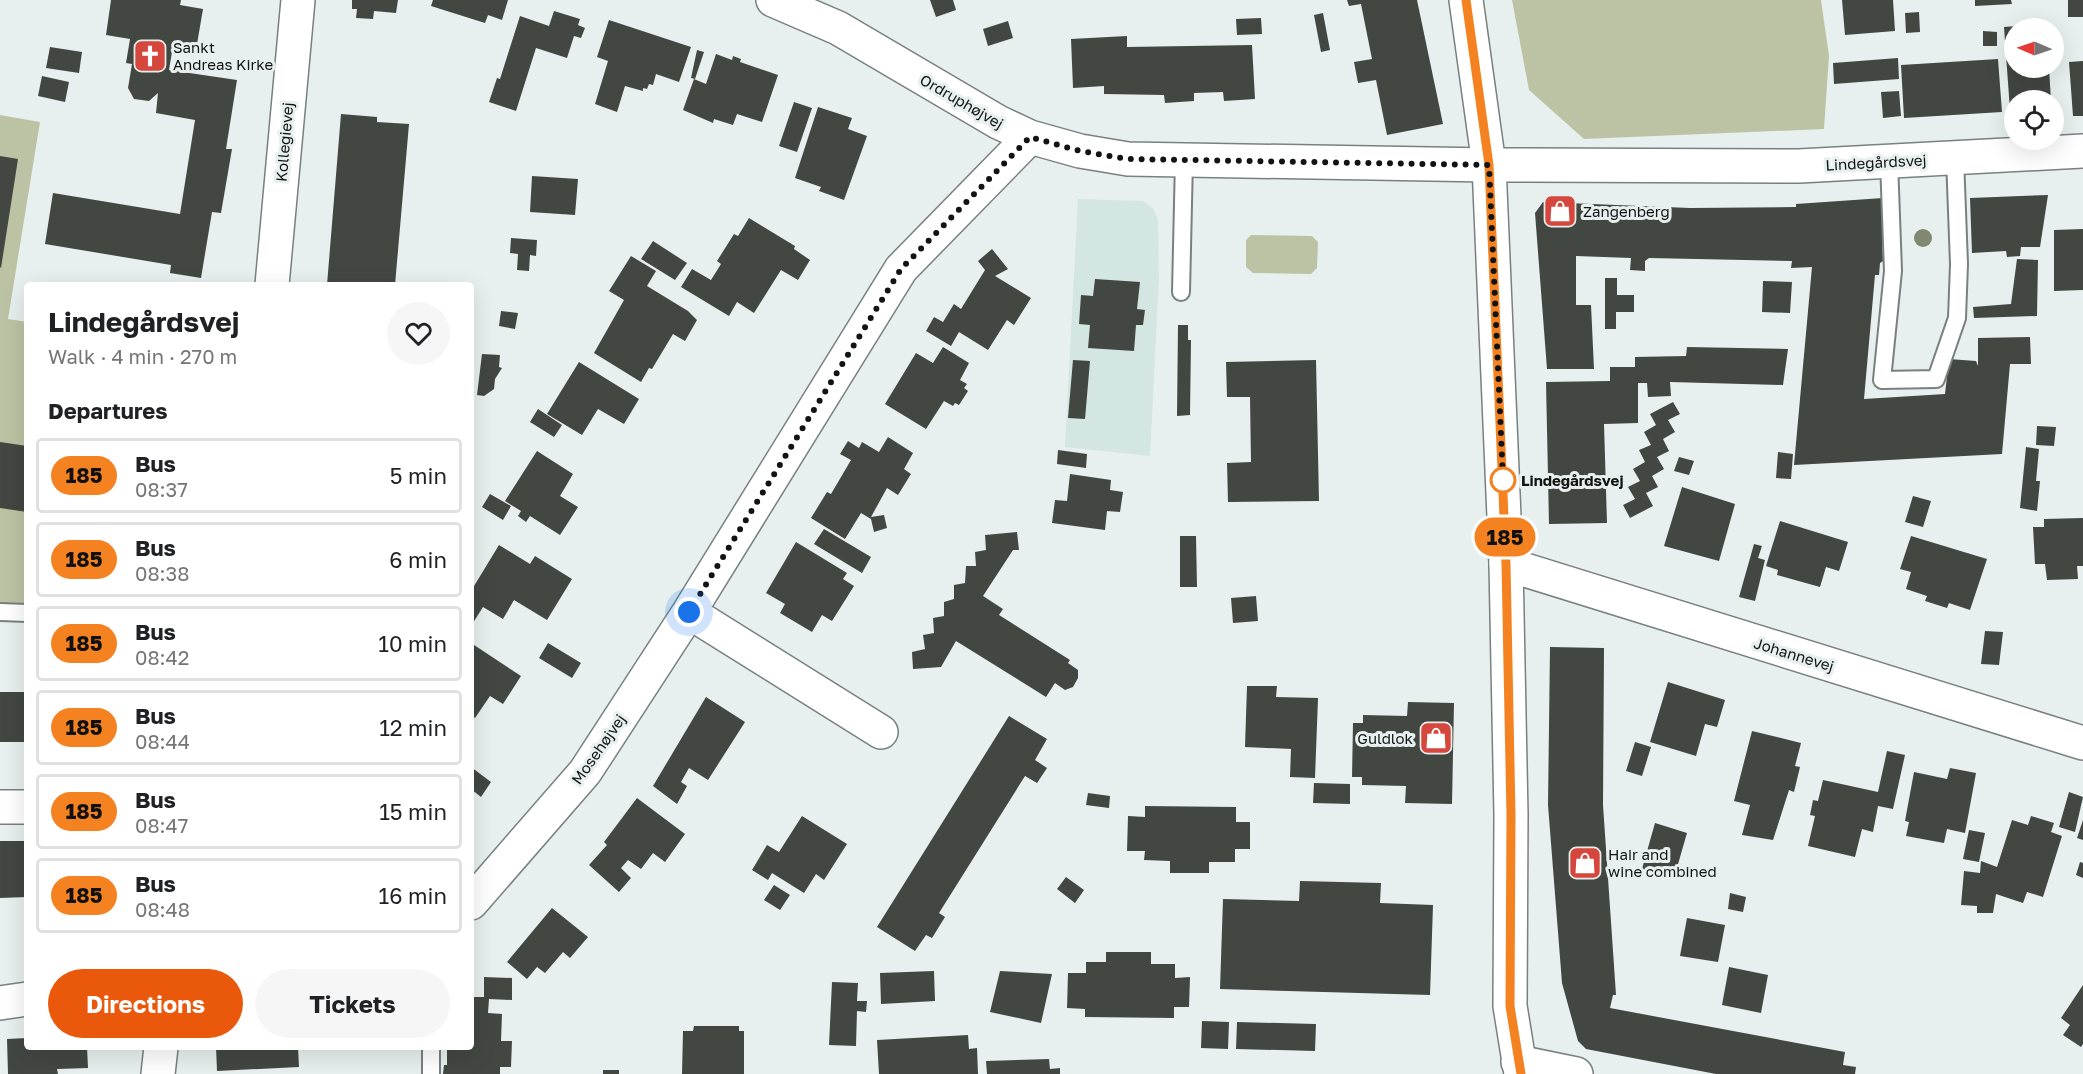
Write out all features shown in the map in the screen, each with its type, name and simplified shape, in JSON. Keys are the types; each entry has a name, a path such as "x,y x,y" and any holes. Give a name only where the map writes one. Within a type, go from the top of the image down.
{"street":[{"name":"Kollegievej","path":"272,282 298,0"},
{"name":"Ordruphøjvej","path":"773,0 839,14 998,122 1030,137 1080,151 1128,159 1489,165"},
{"path":"1466,0 1489,165 1506,564 1511,815 1510,1006 1520,1068 1576,1074"},
{"name":"Mosehøjvej","path":"474,900 585,772 689,612 901,269 1030,137"},
{"name":"Lindegårdsvej","path":"1489,165 1800,166 2083,151"},
{"name":"Johannevej","path":"1506,564 2083,743"},
{"path":"689,612 881,732"},
{"path":"0,807 24,807"},
{"path":"0,1003 24,999"},
{"path":"158,1074 161,1050"}],"lane":[{"path":"1889,161 1893,271 1882,380 1936,378 1958,318 1959,264 1955,158"},
{"path":"1181,292 1184,160"},
{"path":"0,612 24,613"},
{"path":"431,1050 431,1074"}],"shaded area":[{"path":"1078,199 1143,201 1153,208 1158,220 1159,277 1150,456 1065,447"}],"green space":[{"path":"1512,0 1821,0 1829,56 1824,129 1584,139 1529,90"},
{"path":"0,115 40,122 8,319 24,322 24,621 0,621"},
{"path":"1251,235 1312,236 1318,242 1317,268 1311,274 1253,273 1246,267 1246,240"}],"building":[{"path":"111,0 181,0 180,5 203,9 196,50 173,46 169,70 237,80 226,149 232,149 221,213 212,212 201,278 170,273 171,265 45,244 53,193 180,214 195,120 156,113 158,93 149,101 134,99 128,88 132,64 126,63 130,39 106,35"},
{"path":"352,0 398,0 396,13 374,11 373,19 356,18 357,9 352,9"},
{"path":"433,0 508,0 502,20 488,15 485,23 431,6"},
{"path":"930,0 953,0 956,10 936,17"},
{"path":"1347,0 1417,0 1443,124 1387,135 1376,80 1358,83 1354,62 1372,59 1361,4 1349,6"},
{"path":"1842,0 1893,0 1895,31 1845,35"},
{"path":"1975,0 2011,0 2012,4 1975,6"},
{"path":"2068,0 2083,0 2083,17 2068,17"},
{"path":"554,11 580,19 578,25 585,28 581,38 574,36 567,58 536,48 516,111 489,102 497,78 500,79 520,16 549,26"},
{"path":"1919,12 1920,32 1906,33 1905,13"},
{"path":"1323,13 1330,50 1321,52 1314,15"},
{"path":"1261,18 1262,34 1237,35 1236,19"},
{"path":"609,20 691,47 679,82 656,74 653,85 649,84 647,89 643,88 643,91 625,86 617,112 595,104 608,61 597,57"},
{"path":"1008,21 1013,38 988,46 983,29"},
{"path":"1983,31 1997,32 1997,46 1983,46"},
{"path":"1127,36 1127,47 1252,45 1255,99 1224,101 1223,92 1194,93 1194,101 1165,103 1164,95 1104,94 1104,86 1073,88 1071,39"},
{"path":"50,47 82,52 79,73 46,68"},
{"path":"697,50 704,52 695,79 691,78"},
{"path":"716,54 732,60 733,56 741,59 740,62 778,75 762,122 737,114 733,125 714,119 713,123 683,110 694,79 706,84"},
{"path":"1898,58 1899,79 1834,84 1833,63"},
{"path":"1998,59 2002,112 1904,118 1901,65"},
{"path":"2083,61 2083,116 2073,116 2069,62"},
{"path":"42,76 69,82 65,102 38,96"},
{"path":"2008,78 2050,78 2050,90 2009,90"},
{"path":"1899,91 1901,116 1883,118 1881,92"},
{"path":"794,102 812,108 797,152 779,146"},
{"path":"818,107 852,118 848,129 867,136 844,200 819,191 821,187 795,178"},
{"path":"341,114 377,117 377,122 409,124 395,282 327,282"},
{"path":"0,156 18,159 1,268 0,267"},
{"path":"532,176 578,179 575,215 530,212"},
{"path":"2048,195 2040,247 2021,247 2020,256 2007,257 2006,251 1972,253 1970,198"},
{"path":"1883,198 1886,239 1882,240 1883,261 1880,263 1879,275 1875,275 1864,399 1945,394 1949,359 1976,361 1978,366 1978,338 2030,337 2031,364 2010,364 2002,454 1794,465 1812,267 1791,268 1792,261 1649,258 1645,261 1645,271 1630,270 1631,258 1576,256 1576,305 1591,305 1594,369 1547,369 1535,213 1543,202 1690,208 1796,207 1796,204"},
{"path":"749,218 795,246 794,249 810,260 798,280 781,270 754,313 737,302 729,316 681,287 692,269 711,280 721,264 717,261 734,234 738,236"},
{"path":"2083,229 2083,290 2054,291 2054,230"},
{"path":"511,238 537,240 536,256 530,255 529,271 517,270 518,254 510,253"},
{"path":"653,241 687,263 675,280 641,259"},
{"path":"992,249 1008,269 995,276 1031,298 1014,325 1007,320 988,350 959,332 951,346 926,331 934,317 943,322 954,304 961,309 985,270 978,261"},
{"path":"631,256 656,271 647,286 688,311 697,320 685,341 673,334 652,369 649,368 641,382 594,353 624,300 609,291"},
{"path":"2017,259 2038,260 2037,316 1974,318 1973,307 2011,304"},
{"path":"1605,278 1617,278 1617,295 1634,295 1634,312 1616,312 1616,329 1605,329"},
{"path":"1095,279 1140,282 1137,309 1145,310 1143,325 1136,325 1134,351 1088,348 1090,325 1079,324 1081,295 1093,296"},
{"path":"1763,281 1792,282 1790,313 1762,312"},
{"path":"501,311 518,313 515,329 499,326"},
{"path":"1178,325 1188,325 1188,340 1191,340 1190,415 1177,416"},
{"path":"943,347 969,363 960,380 967,384 964,388 968,391 959,405 955,403 953,406 944,401 926,429 885,404 916,353 933,363"},
{"path":"1687,347 1788,349 1783,385 1670,382 1671,396 1648,397 1647,383 1638,383 1638,423 1604,424 1607,523 1549,524 1546,382 1610,381 1610,367 1635,367 1635,357 1686,356"},
{"path":"482,354 500,355 499,367 502,368 495,379 494,389 484,396 477,395"},
{"path":"1073,360 1090,361 1085,419 1068,418"},
{"path":"1316,360 1319,501 1228,502 1227,463 1251,462 1250,397 1227,397 1226,362"},
{"path":"579,362 639,399 624,424 598,409 582,435 547,414"},
{"path":"1673,402 1680,414 1668,420 1675,432 1663,439 1669,451 1657,457 1664,469 1652,476 1658,487 1646,493 1653,506 1630,518 1623,505 1635,499 1628,487 1640,481 1633,469 1645,462 1639,450 1651,445 1644,432 1656,425 1650,414"},
{"path":"538,409 562,425 554,437 530,422"},
{"path":"2037,426 2056,427 2054,446 2036,445"},
{"path":"888,437 913,453 904,469 911,474 898,495 887,488 871,517 884,515 887,528 874,532 871,519 861,513 845,539 811,518 827,492 831,494 851,460 840,454 848,441 859,448 862,442 879,452"},
{"path":"0,442 24,446 24,512 0,508"},
{"path":"2026,447 2039,449 2036,481 2040,481 2037,511 2020,508"},
{"path":"1058,450 1087,454 1086,468 1057,464"},
{"path":"537,451 573,474 560,496 578,507 560,535 530,516 526,522 518,516 521,511 505,501"},
{"path":"1778,452 1793,454 1791,479 1776,478"},
{"path":"1679,457 1694,461 1689,475 1674,471"},
{"path":"1070,474 1111,480 1110,490 1123,492 1120,512 1107,511 1105,530 1052,523 1055,500 1067,501"},
{"path":"1682,487 1735,504 1719,561 1664,546"},
{"path":"490,494 511,506 503,520 482,507"},
{"path":"1913,496 1931,501 1923,527 1905,522"},
{"path":"2083,518 2083,566 2077,566 2078,579 2047,580 2045,564 2035,564 2033,527 2044,527 2044,519"},
{"path":"1780,521 1848,542 1839,571 1826,567 1820,587 1777,575 1778,570 1766,566"},
{"path":"824,529 871,557 862,573 814,544"},
{"path":"1017,532 1019,550 1013,550 983,596 1003,609 999,615 1070,660 1068,663 1078,670 1078,678 1073,687 1065,690 1055,683 1046,697 956,641 941,667 913,669 912,652 925,649 923,635 934,633 933,618 944,616 944,602 954,599 954,585 965,583 966,566 976,566 975,552 986,550 985,535"},
{"path":"1180,536 1196,536 1197,587 1180,587"},
{"path":"1911,536 1987,559 1970,610 1949,603 1947,608 1925,601 1927,596 1906,589 1911,572 1900,569"},
{"path":"796,542 847,573 843,579 854,586 832,621 822,615 812,632 780,613 785,604 766,593"},
{"path":"1754,544 1762,546 1758,558 1765,560 1755,601 1739,597"},
{"path":"499,545 530,564 535,556 572,579 547,620 514,600 503,619 483,607 474,621 474,586"},
{"path":"1256,596 1258,621 1233,623 1231,598"},
{"path":"1985,631 2003,632 1999,665 1981,664"},
{"path":"548,643 581,663 572,678 539,658"},
{"path":"474,645 521,676 503,704 490,696 475,718"},
{"path":"1550,647 1604,648 1603,805 1616,995 1613,995 1610,1008 1845,1052 1843,1065 1856,1067 1855,1074 1716,1074 1586,1049 1578,1041 1562,983 1548,805"},
{"path":"1668,682 1725,700 1717,727 1705,724 1696,756 1650,742"},
{"path":"1247,686 1277,686 1276,697 1318,698 1315,778 1290,777 1291,749 1245,747"},
{"path":"0,692 24,692 24,742 0,742"},
{"path":"706,697 745,722 708,780 689,768 681,782 687,786 677,804 653,786"},
{"path":"1408,702 1454,703 1452,804 1405,803 1406,786 1362,785 1362,777 1352,777 1353,723 1363,723 1363,715 1407,716"},
{"path":"1009,716 1047,739 1035,760 1047,768 1037,783 1025,776 939,913 945,917 932,938 926,935 915,951 877,927"},
{"path":"1752,731 1801,743 1795,766 1800,767 1794,792 1789,790 1773,840 1742,835 1750,805 1734,801"},
{"path":"1635,742 1651,747 1642,776 1626,771"},
{"path":"1887,751 1905,755 1893,809 1878,806 1873,832 1862,829 1855,857 1808,846 1815,816 1810,815 1813,800 1818,801 1823,780 1878,792"},
{"path":"1950,768 1976,773 1965,833 1947,829 1944,843 1906,836 1909,822 1905,821 1914,772 1947,779"},
{"path":"474,769 491,782 481,797 474,791"},
{"path":"1314,783 1350,784 1350,804 1313,803"},
{"path":"2069,792 2083,797 2075,832 2059,827"},
{"path":"1088,793 1110,796 1109,808 1086,805"},
{"path":"637,798 685,834 665,862 653,853 641,869 628,860 621,868 631,878 619,892 589,865 607,845 604,842"},
{"path":"1145,806 1236,807 1236,822 1250,822 1250,849 1235,849 1235,862 1209,862 1209,873 1170,873 1170,861 1144,860 1145,851 1127,851 1128,816 1145,817"},
{"path":"802,816 847,844 824,880 816,874 804,893 772,873 768,880 752,870 767,845 779,852"},
{"path":"2031,816 2054,823 2051,832 2062,836 2043,897 2027,892 2023,903 1996,894 1993,913 1977,913 1977,906 1961,905 1964,871 1980,873 1981,861 1997,867 2012,820 2028,825"},
{"path":"2083,820 2083,840 2077,838"},
{"path":"1655,823 1687,833 1674,878 1642,869"},
{"path":"1969,830 1985,833 1979,862 1963,859"},
{"path":"0,841 24,841 24,897 0,898"},
{"path":"2080,862 2083,863 2083,878 2076,875"},
{"path":"1066,877 1084,890 1075,903 1057,889"},
{"path":"1300,881 1381,883 1380,903 1433,905 1430,995 1220,989 1223,899 1299,901"},
{"path":"774,885 790,895 780,910 764,900"},
{"path":"1730,893 1746,897 1743,912 1728,909"},
{"path":"552,908 588,937 570,958 563,952 545,973 537,967 527,979 507,962"},
{"path":"1687,918 1725,925 1718,962 1680,956"},
{"path":"1106,952 1151,952 1151,964 1175,964 1175,978 1190,977 1189,1007 1174,1007 1174,1018 1085,1017 1085,1009 1067,1008 1068,973 1086,973 1086,962 1106,962"},
{"path":"1729,967 1768,975 1761,1013 1722,1005"},
{"path":"934,971 935,1001 881,1004 880,973"},
{"path":"1000,971 1052,974 1041,1023 990,1012"},
{"path":"484,977 512,978 512,1000 489,999 488,1013 502,1014 501,1041 512,1041 511,1067 500,1067 500,1074 443,1074 444,1065 447,1065 447,1050 474,1050 474,997 484,997"},
{"path":"832,982 858,983 857,1001 867,1001 866,1012 857,1011 856,1046 829,1045"},
{"path":"2083,985 2083,1044 2081,1047 2063,1035 2070,1025 2061,1018"},
{"path":"1202,1021 1229,1022 1228,1049 1201,1048"},
{"path":"1237,1022 1316,1024 1315,1051 1236,1049"},
{"path":"694,1026 739,1026 739,1031 744,1031 744,1074 682,1074 683,1031 693,1031"},
{"path":"968,1035 969,1049 977,1048 978,1074 879,1074 877,1040"},
{"path":"24,1038 24,1050 87,1050 88,1068 57,1069 58,1074 8,1074 7,1039"},
{"path":"216,1050 298,1050 299,1067 217,1071"},
{"path":"1049,1059 1050,1069 1060,1068 1060,1074 987,1074 986,1061"},
{"path":"603,1070 619,1070 619,1074 603,1074"}],"bus line":[{"name":"185","path":"1466,0 1489,165 1500,380 1506,564 1511,815 1510,1006 1521,1074"}],"place":[{"name":"Sankt Andreas Kirke","path":"150,56"},
{"name":"Zangenberg","path":"1560,211"},
{"name":"Lindegårdsvej","path":"1503,480"},
{"name":"Guldlok","path":"1436,738"},
{"name":"Hair and wine combined","path":"1585,863"}],"route":[{"path":"689,612 901,269 1030,137 1080,151 1128,159 1489,165 1503,480"}]}
